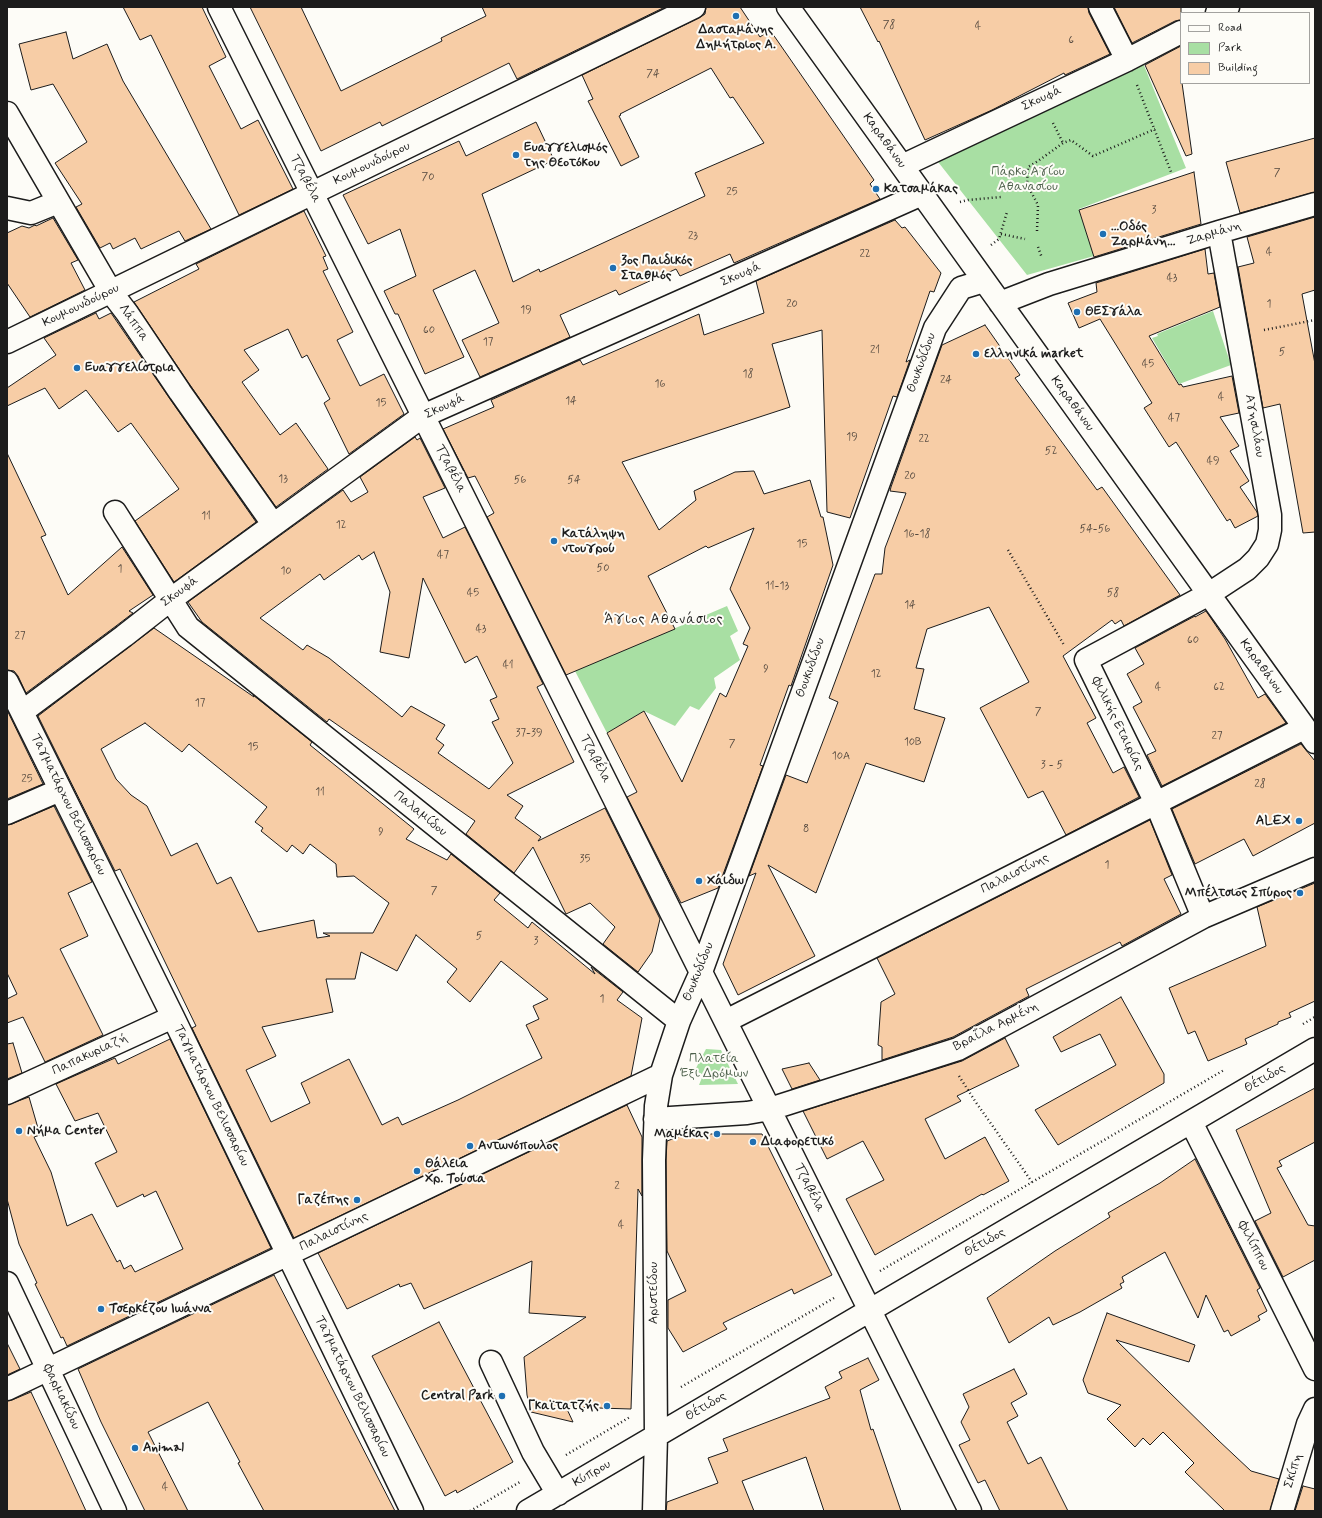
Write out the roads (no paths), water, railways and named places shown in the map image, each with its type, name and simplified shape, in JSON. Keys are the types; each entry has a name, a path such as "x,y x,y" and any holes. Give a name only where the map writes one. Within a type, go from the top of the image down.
{"street":[{"name":"Τζαβέλα","path":"219,7 970,1511"},
{"name":"Κουμουνδούρου","path":"7,342 694,7"},
{"name":"Καραθάνου","path":"788,7 1310,735"},
{"path":"1100,7 1127,60"},
{"path":"1219,12 1228,7"},
{"name":"Σκουφά","path":"902,166 1127,60 1180,33"},
{"name":"Λάππα","path":"7,114 111,292 273,524"},
{"path":"7,208 31,213 58,202"},
{"name":"Σκουφά","path":"22,712 273,524 424,416 927,202"},
{"name":"Ζαρμάνη","path":"1000,303 1049,284 1315,204"},
{"name":"Αγησιλάου","path":"1209,594 1247,569 1258,558 1266,544 1270,530 1270,515 1219,232"},
{"name":"Θουκυδίδου","path":"661,1075 679,1021 701,972 934,328 961,288 984,281"},
{"name":"Παλαμίδου","path":"115,512 170,600 188,627 196,635 679,1021"},
{"name":"Φιλικής Εταιρίας","path":"1203,917 1156,803 1086,660 1209,594"},
{"name":"Ταγματάρχου Βελισσαρίου","path":"7,682 173,1017 412,1511"},
{"name":"Παλαιστίνης","path":"726,1021 1156,803 1310,735"},
{"path":"7,813 60,790"},
{"name":"Βραΐλα Αρμένη","path":"655,1119 747,1113 770,1109 958,1049 1203,917 1315,869"},
{"name":"Παπακυριαζή","path":"7,1093 173,1017"},
{"name":"Θέτιδος","path":"656,1436 1315,1049"},
{"name":"Παλαιστίνης","path":"7,1389 661,1075"},
{"name":"Αριστείδου","path":"654,1511 656,1436 655,1119 661,1075"},
{"name":"Φιλίππου","path":"1191,1122 1315,1369"},
{"name":"Φαρμακίδου","path":"7,1283 115,1511"},
{"path":"491,1362 533,1452 558,1494"},
{"name":"Σκίπη","path":"1282,1511 1308,1424 1315,1409"},
{"name":"Κύπρου","path":"528,1511 656,1436"}],"place":[{"name":"Δασταμάνης Δημήτριος Α.","path":"736,16"},
{"name":"Ευαγγελισμός της Θεοτόκου","path":"516,155"},
{"name":"Κατσαμάκας","path":"876,189"},
{"name":"...Οδός Ζαρμάνη...","path":"1103,234"},
{"name":"3ος Παιδικός Σταθμός","path":"613,268"},
{"name":"ΘΕΣγάλα","path":"1077,312"},
{"name":"ελληνικά market","path":"976,354"},
{"name":"Ευαγγελίστρια","path":"77,368"},
{"name":"Κατάληψη ντουγρού","path":"554,541"},
{"name":"ALEX","path":"1299,821"},
{"name":"Χάιδω","path":"699,881"},
{"name":"Μπέλτσιος Σπύρος","path":"1300,893"},
{"name":"Νήμα Center","path":"19,1131"},
{"name":"Μαμέκας","path":"717,1134"},
{"name":"Διαφορετικό","path":"753,1142"},
{"name":"Αντωνόπουλος","path":"470,1146"},
{"name":"Θάλεια Χρ. Τούσια","path":"417,1171"},
{"name":"Γαζέπης","path":"357,1200"},
{"name":"Τσερκέζου Ιωάννα","path":"101,1309"},
{"name":"Central Park","path":"502,1396"},
{"name":"Γκαϊτατζής","path":"607,1406"},
{"name":"Animal","path":"135,1448"}],"district":[{"name":"Άγιος Αθανάσιος","path":"664,620"}],"park label":[{"name":"Πάρκο Αγίου Αθανασίου","path":"1028,180"},
{"name":"Πλατεία Έξι Δρόμων","path":"714,1066"}]}
